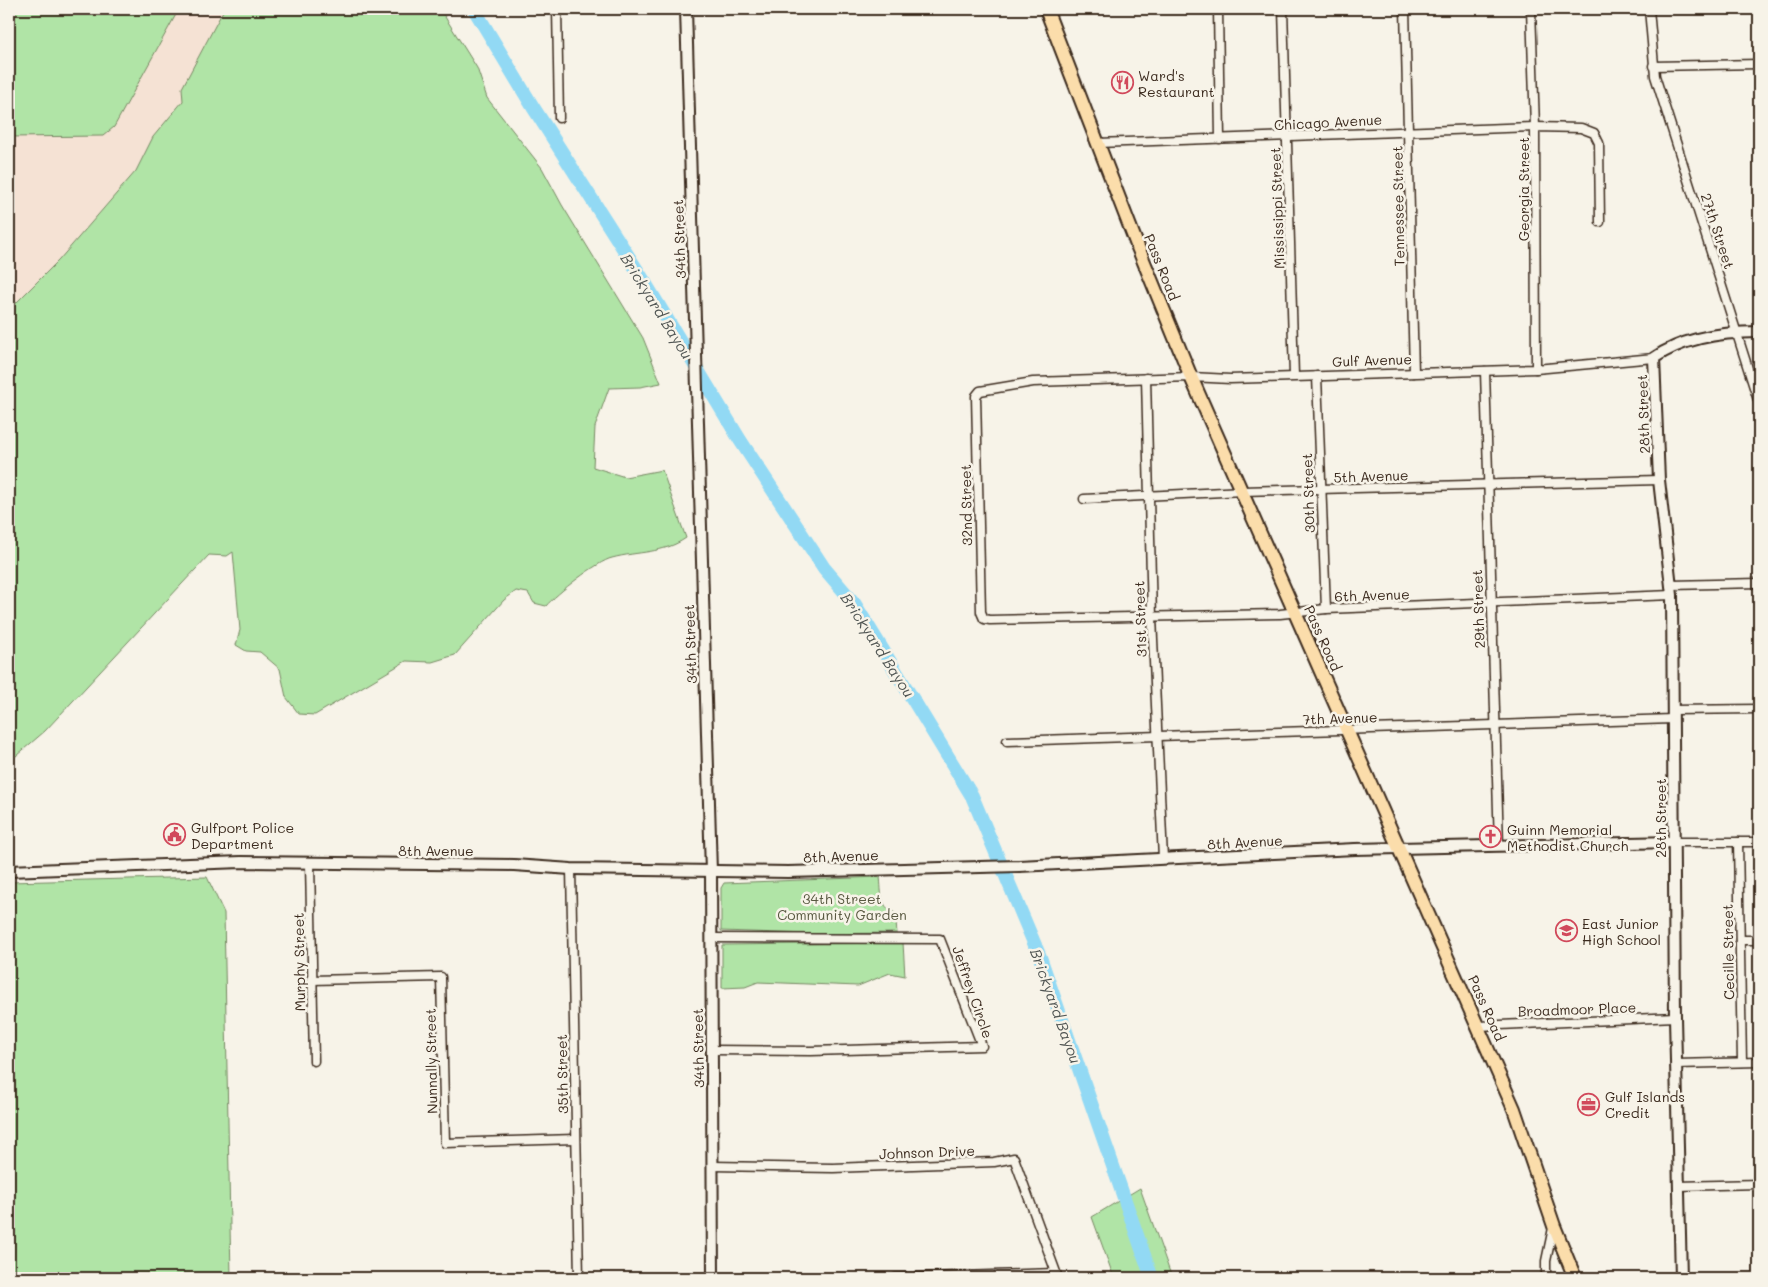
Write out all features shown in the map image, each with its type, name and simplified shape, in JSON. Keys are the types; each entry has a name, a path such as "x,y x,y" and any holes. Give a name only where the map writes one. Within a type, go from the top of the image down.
{"main road":[{"name":"Pass Road","path":"1046,9 1191,377 1479,1026 1520,1124 1554,1226 1575,1278"}],"street":[{"path":"557,9 559,118"},
{"name":"34th Street","path":"686,9 710,872 713,1278"},
{"path":"1218,9 1220,139"},
{"name":"Mississippi Street","path":"1283,9 1294,376"},
{"name":"Tennessee Street","path":"1404,9 1410,130 1414,373"},
{"name":"Georgia Street","path":"1531,9 1535,127 1536,369"},
{"path":"1649,9 1653,66 1759,64"},
{"name":"27th Street","path":"1653,66 1654,76 1738,332 1759,404"},
{"name":"Chicago Avenue","path":"1098,143 1288,137 1410,130 1535,127 1581,128 1594,133 1598,143 1600,222"},
{"name":"Gulf Avenue","path":"980,392 1034,382 1191,377 1230,379 1536,369 1654,358 1668,348 1686,342 1738,332 1759,332"},
{"name":"28th Street","path":"1654,358 1659,480 1671,590 1675,1017 1681,1278"},
{"name":"29th Street","path":"1485,371 1499,846"},
{"name":"30th Street","path":"1317,376 1326,609"},
{"name":"31st Street","path":"1146,378 1152,617 1163,860"},
{"name":"32nd Street","path":"980,392 976,396 981,612 984,618"},
{"name":"5th Avenue","path":"1084,499 1243,492 1659,480"},
{"path":"1671,590 1759,583"},
{"name":"6th Avenue","path":"984,618 990,620 1152,617 1296,612 1326,609 1491,604 1671,590"},
{"path":"1673,714 1759,709"},
{"name":"7th Avenue","path":"1006,742 1494,726 1673,714"},
{"path":"1673,842 1759,842"},
{"name":"8th Avenue","path":"9,871 150,864 310,863 514,865 571,869 710,872 1019,866 1400,848 1673,842"},
{"name":"Cecille Street","path":"1738,842 1742,1062"},
{"name":"Murphy Street","path":"310,863 314,1061"},
{"name":"35th Street","path":"571,869 579,1278"},
{"name":"Jeffrey Circle","path":"711,938 940,939 982,1046 811,1052 712,1050"},
{"path":"1740,940 1759,940"},
{"name":"Nunnally Street","path":"312,980 441,977 445,1144 575,1139"},
{"name":"Broadmoor Place","path":"1479,1026 1675,1017"},
{"path":"1676,1064 1759,1062"},
{"name":"Johnson Drive","path":"713,1166 832,1168 994,1162 1014,1158 1057,1276"},
{"path":"1678,1186 1759,1184"},
{"path":"1546,1278 1546,1261 1554,1226"},
{"path":"895,1278 1057,1276"},
{"path":"713,1278 732,1278"}],"shaded area":[{"path":"9,9 256,9 9,669"}],"green space":[{"path":"9,9 179,9 114,127 103,136 9,137"},
{"path":"224,9 440,9 477,68 487,98 542,168 562,205 643,338 661,383 640,387 609,388 595,427 593,467 625,477 662,470 686,538 659,550 606,560 578,579 546,606 534,603 528,593 516,591 504,600 455,655 432,662 406,661 315,715 299,714 286,697 280,669 260,652 246,651 236,645 240,630 233,552 227,556 209,555 45,731 9,762 9,310 59,260 136,171 153,137 183,101 182,88"},
{"path":"207,877 224,913 231,1278 9,1278 9,882"},
{"name":"34th Street Community Garden","path":"880,877 882,898 886,907 895,913 897,933 811,934 721,931 721,888 724,883"},
{"name":"34th Street Community Garden","path":"903,943 905,976 890,973 858,986 758,982 745,987 722,988 722,945"},
{"path":"1140,1188 1172,1278 1114,1278 1092,1217"}],"waterway":[{"name":"Brickyard Bayou","path":"474,9 533,107 644,281 740,440 824,568 854,603 972,796 1040,957 1152,1278"}],"place":[{"name":"Ward's Restaurant","path":"1122,83"},
{"name":"Gulfport Police Department","path":"175,835"},
{"name":"Guinn Memorial Methodist Church","path":"1491,837"},
{"name":"East Junior High School","path":"1566,931"},
{"name":"Gulf Islands Credit","path":"1589,1104"}]}
